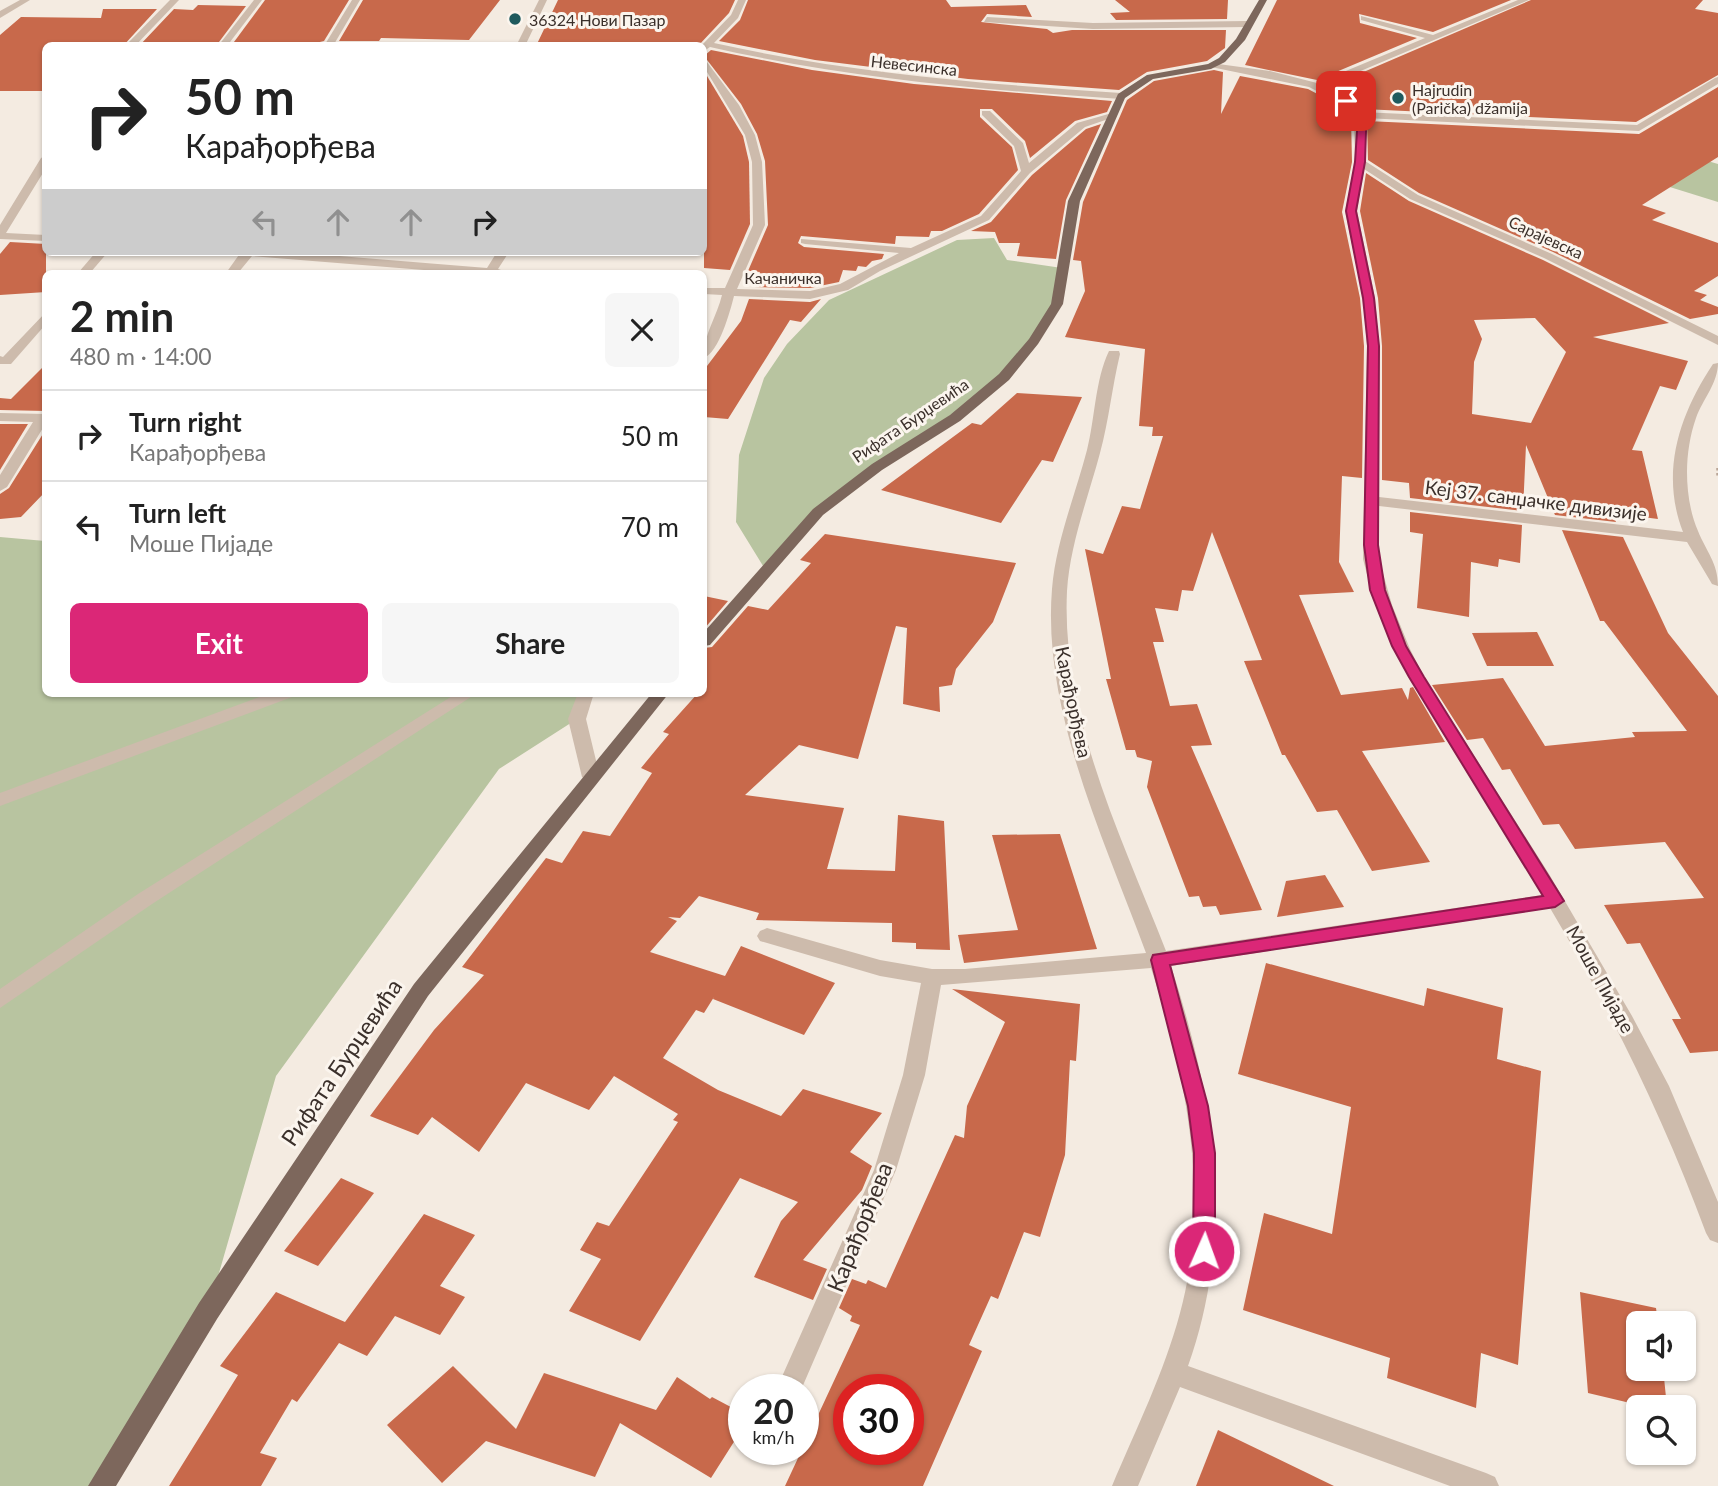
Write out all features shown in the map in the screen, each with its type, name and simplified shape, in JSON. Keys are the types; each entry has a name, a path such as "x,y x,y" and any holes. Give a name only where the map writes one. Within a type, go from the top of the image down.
{"main road":[{"path":"1121,96 1150,77 1212,66 1230,54 1262,0"},
{"name":"Рифата Бурџевића","path":"707,638 818,512 877,467 974,403 1004,377 1034,341 1057,304 1063,284 1062,268 1074,201 1121,96"},
{"name":"Рифата Бурџевића","path":"101,1486 208,1311 393,1030 437,970 658,697"}],"street":[{"path":"0,15 26,0"},
{"path":"133,42 175,0"},
{"path":"225,42 258,0"},
{"path":"330,42 356,0"},
{"path":"522,42 543,0"},
{"path":"707,44 735,16 742,0"},
{"path":"1318,86 1525,0"},
{"path":"1364,18 1431,37"},
{"path":"987,20 1093,26 1247,24"},
{"name":"Невесинска","path":"707,46 876,78 1121,96"},
{"path":"707,65 739,113 757,162 759,225 729,293 722,320 707,348"},
{"path":"1212,66 1267,74 1318,86 1346,101 1359,115 1360,162 1351,211 1369,298 1373,346 1373,500"},
{"path":"1359,115 1639,128 1718,80"},
{"path":"986,113 1019,145 1026,171"},
{"name":"Качаничка","path":"707,290 776,296 831,292 911,251 985,218 1026,171 1081,125 1112,116"},
{"name":"Сарајевска","path":"1360,162 1413,197 1536,250 1718,341"},
{"path":"42,165 0,235 42,238"},
{"name":"Качаничка","path":"805,241 911,251"},
{"path":"86,270 98,256"},
{"path":"234,270 245,256"},
{"path":"298,256 462,270"},
{"path":"0,360 6,360 42,320"},
{"name":"Карађорђева","path":"1114,354 1099,428 1066,552 1059,620 1067,686 1091,778 1160,960 1190,1070 1204,1153 1204,1251 1193,1310 1174,1373 1125,1486"},
{"path":"1718,367 1691,409 1679,455 1684,508 1694,538 1718,581"},
{"path":"0,417 42,418"},
{"path":"0,487 42,421"},
{"name":"Кеј 37. санџачке дивизије","path":"1373,500 1694,538"},
{"name":"Моше Пијаде","path":"1373,500 1371,559 1378,590 1399,646 1624,1016 1675,1126 1718,1233"},
{"path":"0,800 275,697"},
{"path":"0,1000 145,899 463,697"},
{"path":"585,697 577,719 591,777"},
{"path":"767,936 849,961 932,977 1160,960 1555,901"},
{"name":"Карађорђева","path":"795,1374 885,1170 914,1075 932,977"},
{"path":"1174,1373 1486,1486"}],"path":[{"path":"1718,468 1718,478"}],"green space":[{"path":"1670,150 1718,164 1718,202 1628,174"},
{"path":"994,238 1007,260 1062,268 1057,304 1004,377 834,498 765,569 736,522 739,455 764,378 787,344 829,300 957,240"},
{"path":"0,537 42,541 42,697 585,697 577,719 499,769 276,1076 208,1311 101,1486 0,1486"}],"building":[{"path":"265,0 349,0 324,41 234,42"},
{"path":"363,0 500,0 469,40 381,38 379,41 339,41"},
{"path":"558,0 735,0 729,13 702,42 538,42"},
{"path":"748,0 946,0 951,7 1026,5 1032,17 987,14 981,22 1047,29 1053,33 1072,30 1226,30 1225,48 1207,61 1147,72 1119,90 968,79 815,60 719,41 740,20"},
{"path":"1115,0 1228,0 1227,19 1116,20 1110,13 1130,12"},
{"path":"1277,0 1511,0 1433,32 1359,14 1360,23 1417,38 1317,80 1245,65"},
{"path":"1531,0 1703,0 1695,9 1718,13 1718,75 1636,122 1363,109 1352,98 1331,86"},
{"path":"198,5 246,6 219,42 143,42 174,9 193,10"},
{"path":"103,9 157,9 127,42 42,42 42,91 0,91 0,35 21,17 101,18"},
{"path":"711,50 812,70 914,84 1112,101 1107,112 1075,121 1030,158 1025,141 992,109 980,109 980,117 1012,147 1018,170 979,214 942,231 931,231 929,237 896,236 895,244 801,236 798,243 804,247 884,254 882,259 872,261 866,267 858,266 856,271 843,270 839,282 810,288 754,287 760,272 748,271 768,225 765,161 757,134 741,104 707,60 707,53"},
{"path":"1214,70 1223,72 1221,114 1240,76 1308,89 1342,107 1351,117 1352,162 1342,212 1360,298 1364,346 1362,478 1342,476 1339,562 1354,592 1299,595 1341,695 1402,688 1408,700 1410,688 1413,687 1445,742 1362,751 1430,862 1372,871 1337,810 1317,812 1285,755 1282,755 1244,661 1262,660 1212,532 1193,591 1182,590 1178,611 1155,608 1164,642 1153,642 1170,706 1197,704 1212,745 1191,746 1262,910 1220,915 1216,906 1203,907 1199,896 1189,897 1147,787 1152,761 1137,757 1135,750 1126,750 1106,679 1111,679 1085,549 1103,554 1122,506 1140,509 1163,436 1152,436 1153,427 1139,426 1145,349 1065,337 1085,291 1081,261 1073,260 1083,202 1127,100 1154,81"},
{"path":"707,76 743,136 749,162 750,224 730,270 704,268 704,256 707,256"},
{"path":"1718,87 1718,157 1642,205 1666,213 1652,220 1718,243 1718,276 1694,291 1707,295 1700,300 1718,307 1718,314 1690,319 1553,252 1419,193 1368,160 1367,121 1639,134"},
{"path":"1101,124 1066,200 1056,259 1017,256 1020,243 999,243 995,232 971,231 991,222 1032,175 1086,129"},
{"path":"1366,173 1409,201 1543,260 1669,323 1593,337 1688,361 1676,390 1660,386 1632,450 1642,451 1658,519 1612,513 1616,522 1555,515 1526,445 1523,511 1410,498 1409,483 1382,480 1382,346 1378,298 1360,211","holes":["1535,318 1566,352 1531,423 1472,414 1474,362 1482,339 1474,320"]},
{"path":"10,242 42,244 42,256 46,256 46,270 42,270 42,292 0,295 0,254"},
{"path":"749,299 810,302 821,299 801,322 790,320 728,419 707,417 707,366 741,321"},
{"path":"42,368 42,411 0,410 0,398 11,399"},
{"path":"1017,393 1082,397 1053,462 1042,460 1001,523 881,490 972,423 981,425"},
{"path":"0,424 28,424 0,470"},
{"path":"42,435 42,495 21,517 0,519 0,494 9,488"},
{"path":"1410,512 1522,525 1520,563 1499,559 1498,567 1471,562 1469,617 1417,608 1423,534 1410,532"},
{"path":"1562,530 1623,537 1668,633 1718,696 1718,1051 1690,1053 1672,1019 1681,1019 1640,943 1627,944 1604,905 1704,898 1665,842 1575,849 1559,824 1543,825 1510,769 1502,770 1483,738 1467,740 1432,685 1503,678 1545,746 1635,737 1632,732 1687,731 1604,621 1600,621"},
{"path":"825,534 1016,563 993,622 956,669 952,685 939,687 940,712 903,704 907,628 896,626 858,759 799,745 745,795 844,808 827,869 895,871 898,815 944,821 950,950 916,949 916,943 892,942 892,923 756,920 759,913 699,896 680,918 668,917 677,921 650,952 725,976 741,946 835,983 804,1035 713,999 714,997 704,1013 696,1010 663,1058 718,1090 781,1116 803,1089 882,1113 850,1152 872,1166 862,1190 803,1260 827,1269 813,1300 754,1277 781,1221 798,1202 740,1178 640,1341 569,1311 601,1259 580,1250 597,1222 609,1226 678,1122 673,1120 678,1114 614,1076 589,1110 526,1083 479,1152 432,1117 418,1135 370,1116 434,1030 484,975 462,967 546,858 562,863 583,831 610,836 652,773 641,768 669,734 663,732 694,697 707,697 707,648 712,647 748,606 768,610 811,563 800,560"},
{"path":"707,597 728,601 707,626"},
{"path":"1537,632 1554,666 1487,666 1472,633"},
{"path":"1060,834 1097,949 964,963 958,935 1018,930 992,835"},
{"path":"1325,875 1344,907 1277,917 1286,881"},
{"path":"1266,963 1424,1006 1427,988 1503,1008 1497,1059 1541,1071 1518,1365 1481,1353 1476,1408 1387,1378 1390,1358 1243,1310 1264,1213 1332,1234 1351,1107 1238,1074"},
{"path":"952,989 1080,1004 1076,1061 1070,1060 1065,1155 1040,1237 1024,1232 998,1299 991,1296 969,1345 982,1351 923,1486 785,1486 795,1465 819,1465 819,1413 833,1383 833,1465 924,1465 924,1374 837,1374 860,1325 850,1321 852,1316 839,1308 852,1279 866,1284 868,1280 886,1288 955,1135 964,1138 967,1106 1005,1022"},
{"path":"341,1178 374,1193 318,1266 284,1251"},
{"path":"424,1214 475,1235 440,1286 465,1297 440,1335 395,1316 367,1356 339,1343 297,1402 292,1399 260,1453 277,1458 261,1486 169,1486 238,1375 220,1366 276,1292 345,1322"},
{"path":"1580,1292 1656,1308 1656,1311 1626,1311 1626,1381 1664,1381 1666,1395 1626,1395 1626,1402 1588,1393"},
{"path":"453,1366 516,1429 544,1373 656,1410 677,1377 710,1399 712,1397 728,1406 728,1451 711,1478 620,1423 595,1477 486,1441 442,1483 387,1425"},
{"path":"1218,1430 1334,1486 1196,1486"}],"place":[{"name":"36324 Нови Пазар","path":"515,19"},
{"name":"Hajrudin (Parička) džamija","path":"1398,98"}],"route":[{"path":"1204,1251 1204,1153 1198,1106 1160,960 1555,901 1416,677 1399,646 1378,590 1371,559 1373,346 1369,298 1351,211 1360,162 1361,131 1359,115 1346,101"}]}
